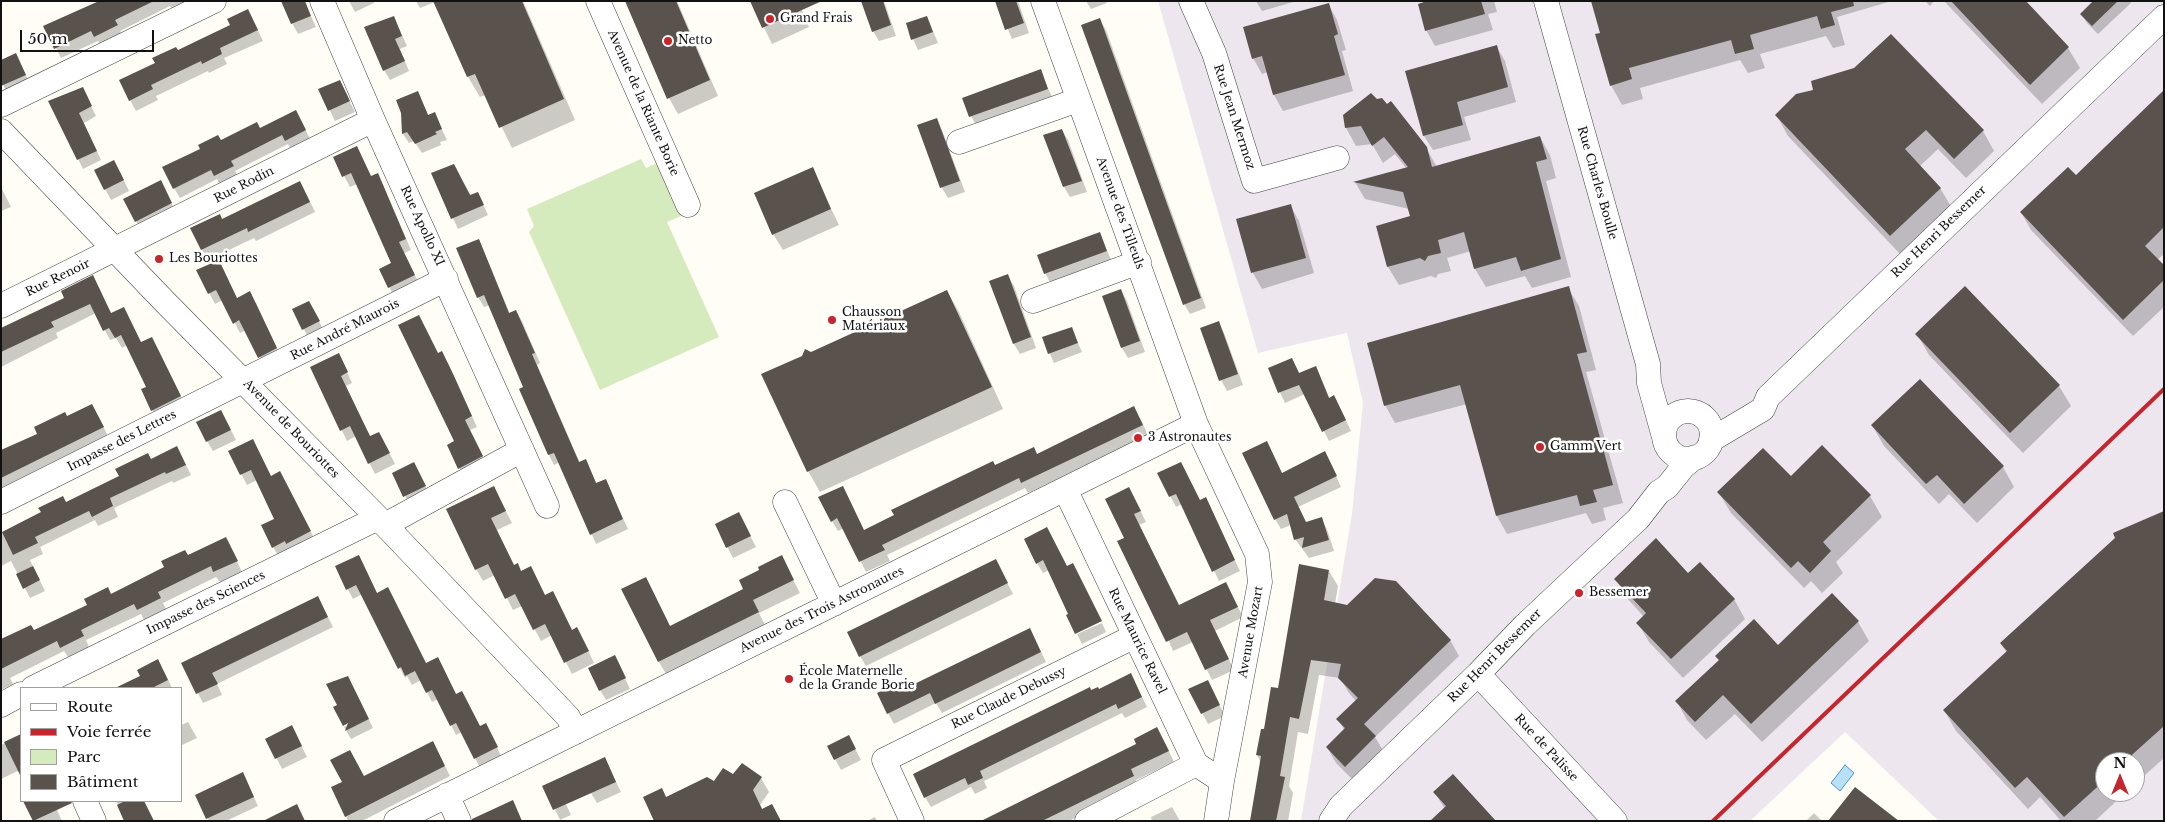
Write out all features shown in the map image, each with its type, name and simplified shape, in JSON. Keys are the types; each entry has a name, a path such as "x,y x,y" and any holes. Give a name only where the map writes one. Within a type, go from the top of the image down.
{"street":[{"path":"1,105 214,1"},
{"name":"Rue Apollo XI","path":"322,1 373,120 547,506"},
{"name":"Avenue de la Riante Borie","path":"598,1 688,205"},
{"name":"Avenue des Tilleuls","path":"1043,1 1139,262 1196,424"},
{"name":"Rue Jean Mermoz","path":"1190,1 1214,53 1254,182 1337,158"},
{"name":"Rue Charles Boulle","path":"1546,1 1648,364 1649,383 1665,441"},
{"name":"Rue Henri Bessemer","path":"1331,821 1341,806 1526,625 1638,519 1659,492 1668,487 1683,467 1704,452 1711,440 1763,409 1768,397 2164,17"},
{"path":"959,142 1078,100"},
{"name":"Rue Rodin","path":"115,250 373,120"},
{"name":"Avenue de Bouriottes","path":"1,131 115,250 382,521 568,717 576,732"},
{"name":"Rue Renoir","path":"1,306 115,250"},
{"path":"1033,301 1139,262"},
{"name":"Rue André Maurois","path":"244,381 446,279"},
{"name":"Rue Charles Boulle","path":"1648,364 1666,393 1691,411"},
{"name":"Impasse des Lettres","path":"1,502 244,381"},
{"path":"1659,492 1658,482 1665,459 1664,429 1672,416 1691,411 1730,413 1768,397"},
{"path":"1691,411 1707,420 1710,426 1711,440"},
{"name":"Avenue des Trois Astronautes","path":"396,821 1196,424"},
{"name":"Avenue Mozart","path":"1196,424 1257,554 1260,582 1216,821"},
{"path":"1665,441 1677,456 1684,458 1695,457"},
{"path":"382,521 522,450"},
{"name":"Rue Maurice Ravel","path":"1065,489 1196,764"},
{"path":"785,502 834,604"},
{"name":"Impasse des Sciences","path":"35,687 382,521"},
{"name":"Rue Claude Debussy","path":"912,821 884,760 1135,636"},
{"name":"Rue de Palisse","path":"1478,674 1615,821"},
{"path":"1,705 20,695"},
{"path":"1087,821 1196,764 1222,781"},
{"path":"447,795 459,821"},
{"path":"85,802 94,821"}],"shaded area":[{"path":"1158,1 2164,1 2164,821 1939,821 1845,732 1750,821 1301,821 1352,514 1363,403 1347,333 1258,353"}],"green space":[{"path":"641,159 646,168 657,163 681,216 667,222 719,337 600,390 529,232 534,226 527,209"}],"water":[{"path":"1845,765 1854,773 1840,791 1831,783"}],"building":[{"path":"99,1 154,1 115,20 118,25 94,37 91,31 54,49 43,26"},
{"path":"281,1 305,1 311,16 291,24"},
{"path":"433,1 522,1 564,99 499,128 475,74 467,77"},
{"name":"Netto","path":"625,1 676,1 710,80 667,99"},
{"name":"Grand Frais","path":"750,1 822,1 762,28"},
{"path":"861,1 883,1 891,25 872,32"},
{"path":"995,1 1016,1 1024,23 1005,30"},
{"path":"1427,1 1481,1 1485,14 1425,31 1418,4"},
{"path":"1591,1 1853,1 1854,6 1831,12 1835,25 1821,29 1817,16 1750,35 1754,49 1735,54 1731,40 1629,68 1632,79 1610,86 1595,34 1600,33"},
{"path":"1951,1 2026,1 2069,47 2030,85"},
{"path":"2093,1 2118,1 2092,26 2080,14"},
{"path":"1329,3 1338,34 1334,36 1345,75 1273,95 1262,56 1252,59 1243,27"},
{"path":"248,9 258,30 220,48 222,54 202,64 201,61 151,85 153,89 129,101 119,80 155,63 152,58 176,47 178,50 230,25 227,19"},
{"path":"394,16 402,36 395,39 405,61 383,71 364,27"},
{"path":"927,16 933,32 911,40 906,23"},
{"path":"1100,18 1201,298 1183,305 1081,25"},
{"path":"1891,34 1984,130 1954,159 1926,130 1905,149 1941,188 1890,236 1775,115 1796,94 1813,90 1811,81 1854,68"},
{"path":"1497,45 1508,87 1457,102 1463,125 1423,136 1405,71"},
{"path":"16,53 26,75 1,86 1,60"},
{"path":"1041,69 1048,89 969,117 962,98"},
{"path":"340,80 350,101 328,111 318,89"},
{"path":"83,87 92,106 79,113 97,151 77,160 48,101"},
{"path":"2164,90 2164,227 2145,246 2164,265 2164,280 2123,320 2020,212 2068,167 2076,175"},
{"path":"418,91 428,115 435,112 442,129 435,132 437,134 415,144 407,132 402,134 401,113 396,100"},
{"path":"1371,93 1377,99 1382,98 1387,104 1391,101 1427,147 1432,167 1540,136 1547,159 1536,162 1561,259 1521,271 1516,257 1474,269 1464,232 1438,240 1441,253 1428,256 1425,261 1420,258 1387,267 1376,226 1410,216 1403,192 1353,182 1408,167 1384,137 1372,146 1361,126 1345,128 1343,115"},
{"path":"296,110 306,130 285,141 282,135 231,161 234,166 214,176 211,170 173,189 162,167 200,149 198,145 218,135 221,140 257,122 260,128"},
{"path":"937,118 960,181 940,188 917,125"},
{"path":"1062,129 1082,181 1063,187 1043,135"},
{"path":"357,146 371,176 378,173 406,239 399,242 415,275 388,288 379,269 391,263 351,173 342,177 333,157"},
{"path":"114,160 124,180 104,190 94,170"},
{"path":"454,164 470,195 478,192 484,205 451,219 431,173"},
{"path":"813,167 831,209 772,235 754,193"},
{"path":"161,180 172,203 135,222 123,199"},
{"path":"300,181 310,202 248,232 247,228 201,250 190,228 220,214 222,219"},
{"path":"1291,204 1306,258 1251,273 1236,219"},
{"path":"1100,232 1107,251 1044,274 1037,255"},
{"path":"479,239 509,313 516,310 535,353 532,354 579,462 586,459 596,483 606,479 623,519 590,535 554,453 548,455 519,389 523,387 484,295 477,298 456,248"},
{"path":"219,260 237,298 250,291 277,348 258,358 239,320 233,324 216,290 208,294 196,270"},
{"path":"1008,274 1031,337 1013,344 989,281"},
{"path":"93,275 111,313 124,307 141,342 152,337 181,396 151,411 141,389 146,387 121,335 115,338 109,328 103,331 90,304 51,322 54,327 1,352 1,328 64,298 61,291"},
{"path":"1569,286 1587,352 1577,354 1613,485 1593,490 1597,502 1580,506 1577,495 1496,516 1460,385 1384,406 1367,343"},
{"path":"1965,286 2060,385 2010,433 1915,334"},
{"path":"1121,289 1140,341 1121,348 1102,296"},
{"path":"947,290 992,387 807,472 761,374 802,356 805,349 811,352"},
{"path":"309,301 320,321 302,330 292,309"},
{"path":"419,315 438,353 442,351 454,376 472,416 465,420 483,456 458,469 447,445 454,441 398,325"},
{"path":"1219,321 1238,374 1219,381 1200,328"},
{"path":"1072,327 1078,343 1048,354 1042,337"},
{"path":"339,353 348,372 341,376 370,436 379,432 390,453 368,464 350,426 340,431 310,367"},
{"path":"1292,358 1299,373 1316,366 1329,398 1334,395 1346,420 1322,432 1299,385 1278,393 1268,368"},
{"path":"1920,379 2004,466 1964,504 1937,475 1926,484 1871,425"},
{"path":"92,404 104,427 1,478 1,450 37,434 34,427 65,412 67,416"},
{"path":"1134,406 1143,425 1021,483 1019,478 882,545 885,550 859,562 837,518 831,522 818,497 843,486 864,530 894,515 891,510 993,461 995,465 1034,447 1037,454"},
{"path":"221,410 231,430 206,442 196,422"},
{"path":"253,439 271,476 280,471 311,531 286,544 285,541 272,548 261,525 274,519 251,470 240,475 228,451"},
{"path":"1267,441 1282,473 1325,451 1337,476 1294,497 1306,522 1322,517 1329,540 1302,548 1304,537 1294,540 1287,514 1274,520 1242,453"},
{"path":"1822,445 1871,495 1823,542 1831,551 1810,573 1798,561 1791,568 1717,492 1763,448 1791,476"},
{"path":"177,446 186,465 166,474 165,472 110,498 113,506 92,517 89,511 35,537 38,543 13,555 2,532 41,512 38,508 63,496 66,502 119,476 115,469 148,453 151,459"},
{"path":"414,462 426,486 403,497 392,473"},
{"path":"1181,462 1200,500 1206,497 1235,560 1212,572 1176,494 1169,497 1157,473"},
{"path":"494,486 506,511 491,518 514,565 518,563 521,571 531,566 545,595 553,591 572,630 577,627 589,651 564,663 545,624 533,630 515,594 505,599 488,564 475,570 446,509"},
{"path":"1129,487 1141,511 1134,514 1179,605 1226,582 1238,607 1210,620 1229,659 1205,670 1187,632 1166,642 1117,541 1124,538 1105,499"},
{"path":"2164,511 2164,726 2135,752 2095,752 2095,789 2064,817 2027,777 2015,788 1943,710 2007,651 2000,643 2115,538 2113,533"},
{"path":"739,512 751,536 726,548 715,524"},
{"path":"1047,527 1067,566 1073,563 1102,621 1075,634 1066,615 1068,614 1043,560 1036,564 1024,539"},
{"path":"226,537 238,561 213,572 211,566 158,592 161,598 137,610 134,604 81,630 84,636 60,648 57,641 1,669 1,639 31,625 34,630 87,605 84,599 108,587 111,594 164,567 161,561 185,550 188,555"},
{"path":"1656,538 1688,573 1700,562 1735,599 1671,659 1636,623 1646,613 1614,579"},
{"path":"359,555 377,593 388,587 426,663 438,657 456,694 462,691 480,726 486,723 498,747 474,759 456,723 450,726 432,690 426,693 415,671 405,676 401,667 398,669 356,585 346,590 335,566"},
{"path":"782,555 794,580 753,600 759,612 658,662 621,589 646,577 670,626 743,589 739,580 759,570 758,567"},
{"path":"996,559 1008,583 859,657 847,632"},
{"path":"1299,564 1329,570 1324,600 1347,605 1375,578 1396,581 1451,640 1364,724 1376,736 1345,767 1326,747 1345,728 1336,719 1358,698 1338,678 1341,664 1311,660 1299,719 1290,717 1280,776 1285,777 1276,821 1250,821 1261,756 1256,755 1261,729 1264,729 1271,687 1278,688"},
{"path":"33,566 40,580 23,589 16,574"},
{"path":"1832,593 1859,621 1751,724 1723,695 1695,722 1675,701 1719,660 1715,656 1754,619 1778,645"},
{"path":"318,596 328,617 212,673 218,684 196,694 181,663"},
{"path":"1030,628 1041,652 935,704 930,693 887,714 877,693 903,681 906,688"},
{"path":"615,655 626,678 599,691 588,668"},
{"path":"158,659 168,680 154,687 117,687 140,676 137,670"},
{"path":"1131,673 1142,697 1118,709 1116,704 980,771 983,778 968,785 965,778 924,798 913,774 1090,687 1091,690 1098,687 1099,689"},
{"path":"348,676 369,719 345,731 348,723 343,726 333,707 337,705 326,684"},
{"path":"1208,680 1220,705 1201,714 1188,689"},
{"path":"292,725 302,746 275,759 265,739"},
{"path":"1157,727 1169,751 1131,769 1134,776 1042,821 981,821 1136,744 1134,739"},
{"path":"20,734 20,775 4,742"},
{"path":"849,735 856,749 834,760 827,746"},
{"path":"433,741 445,766 345,817 331,787 342,782 330,760 350,750 364,776"},
{"path":"605,757 616,782 553,810 542,786"},
{"path":"742,763 762,777 753,790 762,809 772,804 781,821 654,821 643,797 662,788 666,797 707,777 714,781 723,768 733,774"},
{"path":"243,772 254,797 206,819 195,795"},
{"path":"1453,774 1496,821 1430,821 1446,806 1433,792"},
{"path":"1855,787 1899,821 1828,821"},
{"path":"513,800 522,821 472,821 472,819"},
{"path":"24,802 72,803 33,821"},
{"path":"123,802 144,802 154,821 124,821 117,805"},
{"path":"297,804 305,821 263,821"}],"railway":[{"path":"1713,821 2164,389"}],"place":[{"name":"Grand Frais","path":"770,19"},
{"name":"Netto","path":"668,41"},
{"name":"Les Bouriottes","path":"159,259"},
{"name":"Chausson Matériaux","path":"832,320"},
{"name":"3 Astronautes","path":"1138,438"},
{"name":"Gamm Vert","path":"1540,447"},
{"name":"Bessemer","path":"1579,593"},
{"name":"École Maternelle de la Grande Borie","path":"789,679"}]}
